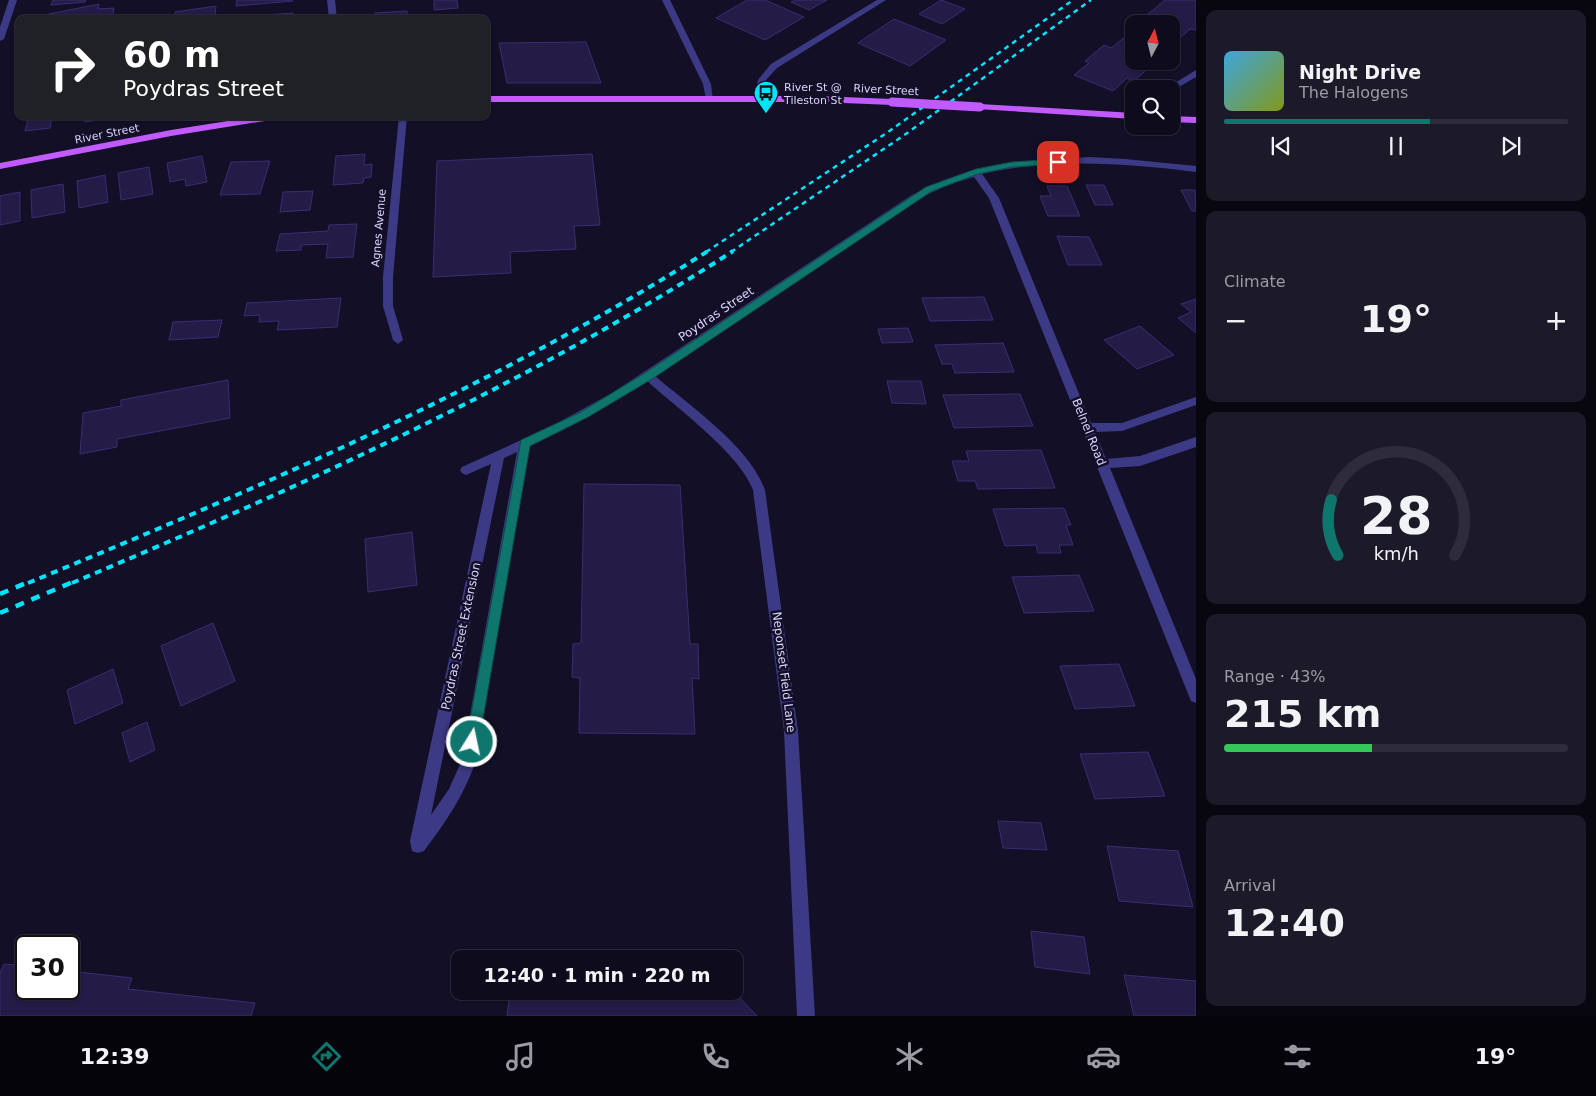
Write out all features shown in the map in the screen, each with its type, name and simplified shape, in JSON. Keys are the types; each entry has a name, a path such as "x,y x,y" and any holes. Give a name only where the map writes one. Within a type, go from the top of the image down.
{"main road":[{"name":"River Street","path":"490,99 762,99 892,102 1125,115"},
{"path":"1180,119 1196,120"},
{"name":"River Street","path":"0,166 171,133 252,120"}],"street":[{"path":"0,39 13,0"},
{"path":"332,0 333,15"},
{"path":"666,0 707,84 710,99"},
{"path":"762,99 760,85 762,79 774,66 882,0"},
{"path":"1180,82 1196,73"},
{"name":"Agnes Avenue","path":"398,340 388,306 388,277 403,120"},
{"path":"976,172 1012,165 1080,161 1125,162 1196,169"},
{"name":"Poydras Street","path":"466,470 585,414 648,376 915,197 943,183 976,172"},
{"name":"Belnel Road","path":"976,172 994,198 1196,696"},
{"name":"Neponset Field Lane","path":"648,376 736,453 754,476 759,490 792,731 806,1016"},
{"path":"1088,428 1128,425 1196,401"},
{"path":"1102,464 1125,464 1155,458 1196,442"},
{"name":"Poydras Street Extension","path":"499,455 418,845 451,802 463,780 469,760 525,443"}],"building":[{"path":"53,0 86,0 85,2 51,5"},
{"path":"237,0 292,0 293,1 236,6"},
{"path":"434,0 457,0 458,8 434,10"},
{"path":"747,0 765,0 804,17 765,40 716,18"},
{"path":"796,0 827,0 809,10 791,2"},
{"path":"941,0 965,9 942,24 919,14"},
{"path":"1165,0 1196,0 1196,30 1190,29 1180,38 1180,15 1148,14"},
{"path":"99,4 98,9 114,8 113,15 49,14"},
{"path":"216,6 215,15 175,15 175,12"},
{"path":"407,11 407,15 375,15 375,13"},
{"path":"293,13 293,15 266,15"},
{"path":"894,19 946,40 910,66 858,43"},
{"path":"1125,37 1125,70 1146,70 1135,80 1127,78 1113,91 1074,75 1089,63 1085,61 1104,45 1111,48"},
{"path":"586,42 601,83 507,83 499,43"},
{"path":"28,120 51,120 50,128 25,131"},
{"path":"365,154 364,165 372,164 371,177 364,178 363,183 333,185 336,156"},
{"path":"592,154 600,225 574,226 576,249 510,252 511,273 433,277 437,161"},
{"path":"202,156 207,182 186,186 185,179 170,182 167,163"},
{"path":"270,161 260,194 220,195 231,162"},
{"path":"149,167 153,194 121,200 118,173"},
{"path":"105,175 108,202 79,208 77,181"},
{"path":"63,184 65,212 32,218 31,190"},
{"path":"1086,185 1104,185 1113,205 1095,205"},
{"path":"1047,186 1067,186 1080,216 1048,216 1040,196 1051,196"},
{"path":"1181,190 1195,190 1196,211 1192,211"},
{"path":"313,191 310,210 280,212 283,192"},
{"path":"20,192 20,221 0,225 0,196"},
{"path":"357,224 353,257 326,258 328,244 301,245 301,250 276,251 280,234 328,231 329,225"},
{"path":"1057,236 1089,237 1102,265 1068,265"},
{"path":"984,297 993,320 930,321 922,298"},
{"path":"341,298 337,327 277,330 279,321 259,322 260,315 244,316 247,303"},
{"path":"1196,299 1196,333 1178,318 1191,312 1181,304"},
{"path":"222,320 218,337 169,340 173,322"},
{"path":"1140,326 1174,355 1137,369 1104,340"},
{"path":"908,328 913,342 882,343 878,329"},
{"path":"1003,343 1014,372 955,373 952,364 942,364 935,345"},
{"path":"228,380 230,418 117,439 117,447 80,454 83,413 121,406 121,400"},
{"path":"887,381 921,381 926,404 892,403"},
{"path":"1020,394 1033,426 954,428 943,395"},
{"path":"1041,450 1055,488 978,489 975,481 958,481 952,461 969,461 966,451"},
{"path":"584,484 680,485 690,644 698,644 699,679 692,678 695,734 579,733 580,678 572,677 573,644 581,643"},
{"path":"1064,508 1071,525 1066,525 1073,545 1059,545 1061,553 1038,553 1036,545 1005,546 993,509"},
{"path":"412,532 417,585 368,592 365,539"},
{"path":"1079,575 1094,611 1024,613 1012,577"},
{"path":"213,623 235,681 181,706 161,646"},
{"path":"1119,664 1135,706 1075,709 1060,666"},
{"path":"113,669 123,703 75,724 67,690"},
{"path":"147,722 155,750 130,762 122,733"},
{"path":"1148,752 1165,796 1095,799 1080,754"},
{"path":"998,821 1041,823 1047,850 1003,848"},
{"path":"1107,846 1178,851 1193,907 1119,901"},
{"path":"1031,931 1084,937 1090,974 1035,967"},
{"path":"4,964 15,965 15,1000 80,1000 80,972 132,978 128,989 255,1003 251,1016 0,1016 0,973"},
{"path":"1124,975 1196,981 1196,1016 1134,1016"},
{"path":"509,1000 742,1000 757,1016 507,1016"}],"railway":[{"path":"706,252 888,132 1073,0"},
{"path":"731,252 903,136 1091,0"},
{"path":"28,583 202,510 375,432 544,347 708,251"},
{"path":"72,583 242,510 410,432 574,346 654,300 733,251"},
{"path":"0,594 31,581"},
{"path":"0,613 75,581"}],"place":[{"name":"River St @ Tileston St","path":"766,114"}],"route":[{"path":"472,742 525,443 585,414 648,376 929,189 960,176 994,168 1058,162"}]}
